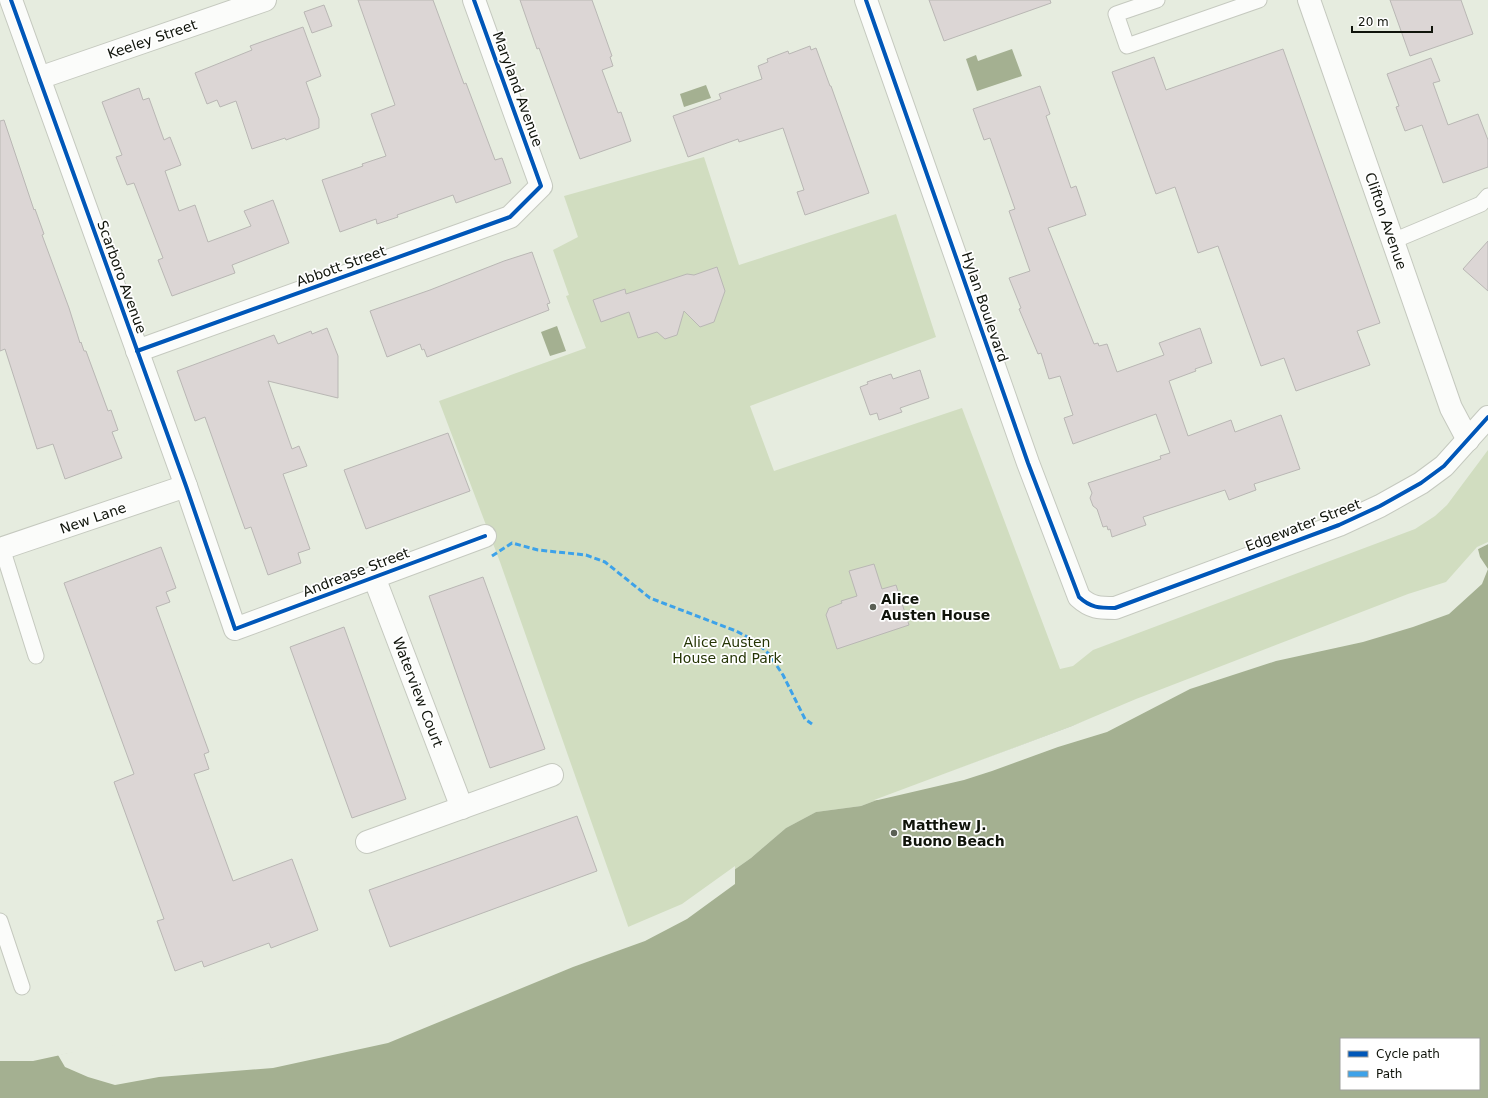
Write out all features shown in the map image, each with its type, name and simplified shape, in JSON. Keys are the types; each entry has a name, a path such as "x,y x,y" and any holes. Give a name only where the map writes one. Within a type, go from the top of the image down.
{"street":[{"name":"Scarboro Avenue","path":"11,0 186,486 235,629"},
{"name":"Keeley Street","path":"39,78 265,0"},
{"name":"Maryland Avenue","path":"474,0 541,186"},
{"name":"Hylan Boulevard","path":"866,0 1020,441 1071,578 1079,597 1086,604 1100,608"},
{"name":"Clifton Avenue","path":"1309,0 1451,408 1468,440"},
{"name":"Abbott Street","path":"137,351 510,217 541,186"},
{"name":"Edgewater Street","path":"1100,608 1115,608 1339,525 1380,506 1422,483 1444,466 1488,417"},
{"name":"New Lane","path":"1,548 186,486"},
{"name":"Andrease Street","path":"235,629 485,536"},
{"name":"Waterview Court","path":"374,577 462,808"},
{"path":"367,842 552,775"}],"lane":[{"path":"1157,0 1116,14 1127,46 1259,0"},
{"path":"1393,241 1481,204 1488,196"},
{"path":"1,548 36,656"},
{"path":"0,921 22,987"}],"green space":[{"name":"Alice Austen House and Park","path":"704,157 739,265 896,214 936,337 750,406 774,471 962,408 1060,669 1073,666 1093,650 1415,529 1435,516 1447,505 1488,450 1488,544 1478,549 1447,584 861,806 816,812 786,828 751,858 683,906 629,929 500,562 439,401 586,348 566,296 569,295 553,250 578,237 564,196"}],"shaded area":[{"path":"1012,49 1022,76 977,91 966,59 976,55 978,61"},
{"path":"706,85 711,98 684,107 680,94"},
{"path":"557,326 566,351 550,356 541,332"},
{"path":"1488,544 1488,1098 0,1098 0,1061 33,1061 70,1053 270,1041 382,1029 493,992 683,906 751,858 786,828 816,812 861,806 1447,584 1478,549"}],"pier":[{"path":"1488,542 1488,544 1478,549 1480,557 1488,569 1482,584 1449,614 1413,627 1363,642 1276,661 1190,689 1107,732 1058,747 992,771 964,780 874,800 1072,726 1136,699 1408,594 1446,582 1477,547"},
{"path":"735,866 735,884 687,919 645,941 573,967 388,1043 273,1068 159,1077 115,1085 88,1077 65,1067 58,1055 87,1049 176,1038 270,1039 382,1027 492,990 628,927 682,904"}],"building":[{"path":"358,0 433,0 464,84 466,83 495,160 502,158 511,183 456,203 453,195 397,215 398,217 377,224 376,219 340,232 322,180 363,166 362,164 386,156 371,114 395,105"},
{"path":"520,0 592,0 612,56 610,57 613,66 602,70 618,113 621,112 631,141 580,159 539,48 537,49"},
{"path":"929,0 1050,0 1051,3 944,41"},
{"path":"1390,0 1461,0 1473,34 1410,56"},
{"path":"324,5 332,26 312,33 304,12"},
{"path":"303,27 321,76 306,82 319,119 319,128 286,140 285,138 252,149 236,101 220,107 217,100 207,104 195,73 252,50 250,46"},
{"path":"810,46 811,50 816,48 869,193 805,215 797,192 804,190 783,128 739,142 738,139 688,157 673,116 721,99 719,94 762,79 758,66 768,62 767,59 788,51 789,54"},
{"path":"1283,49 1380,323 1357,331 1370,365 1296,391 1284,358 1261,366 1218,246 1198,253 1175,187 1156,194 1112,72 1154,57 1166,90"},
{"path":"1431,58 1440,81 1433,83 1448,125 1478,114 1488,140 1488,167 1443,183 1422,125 1405,131 1396,107 1399,106 1387,74"},
{"path":"1040,86 1050,114 1046,116 1071,188 1076,186 1086,215 1048,228 1094,344 1098,343 1099,346 1107,344 1117,372 1164,355 1159,343 1200,328 1212,363 1195,369 1196,371 1169,381 1188,436 1231,420 1235,432 1281,415 1300,469 1254,484 1256,490 1229,500 1225,490 1143,517 1146,525 1112,537 1110,529 1108,530 1107,526 1103,527 1097,509 1093,506 1090,498 1092,493 1088,483 1161,459 1160,456 1170,453 1156,414 1073,444 1064,418 1073,415 1060,376 1049,379 1041,353 1038,354 1019,309 1021,308 1009,278 1030,271 1009,211 1015,209 990,138 984,140 973,109"},
{"path":"139,88 143,100 149,98 164,140 170,137 181,165 165,171 179,211 195,205 208,242 251,226 244,211 273,200 289,243 232,265 235,273 172,296 158,260 163,258 134,183 127,185 116,157 122,155 102,102"},
{"path":"4,120 80,343 81,342 84,351 86,351 108,411 111,410 118,430 112,432 122,458 65,479 53,444 37,449 5,349 0,351 0,121"},
{"path":"1488,241 1488,291 1463,269"},
{"path":"532,252 550,303 547,304 549,310 427,357 420,344 387,357 370,311"},
{"path":"717,267 725,291 714,322 700,327 684,311 677,335 665,339 657,332 638,338 629,312 601,322 593,300 625,289 626,294 687,274 694,275"},
{"path":"327,328 338,356 338,398 268,381 292,449 299,446 307,466 283,474 310,549 298,553 301,563 268,575 251,527 245,529 205,417 195,421 177,371 274,335 278,344 311,331 312,334"},
{"path":"920,370 929,398 900,408 902,412 879,420 877,413 870,415 860,387 868,384 867,382 891,374 893,379"},
{"path":"448,433 470,491 366,529 344,470"},
{"path":"161,547 176,588 166,592 170,602 156,607 209,752 204,754 209,769 194,774 233,881 292,859 318,930 271,948 269,943 204,967 202,961 175,971 157,921 164,919 114,782 134,774 64,583"},
{"name":"Alice Austen House","path":"874,564 882,589 896,585 909,625 837,649 826,615 829,608 842,603 841,601 857,596 849,571"},
{"path":"483,577 545,749 490,768 429,596"},
{"path":"344,627 406,799 352,818 290,647"},
{"path":"577,816 597,871 390,947 369,890"}],"marked path":[{"path":"492,556 512,543 538,550 586,555 605,562 650,598 736,631 755,641 769,654 783,675 805,719 812,724"}],"cycle path":[{"path":"11,0 186,486 235,629 485,536"},
{"path":"137,351 510,217 541,186 474,0"},
{"path":"866,0 1028,463 1079,597 1083,601 1096,607 1115,608 1339,525 1380,506 1421,483 1444,466 1488,417"}],"place":[{"name":"Alice Austen House","path":"873,607"},
{"name":"Matthew J. Buono Beach","path":"894,833"}]}
